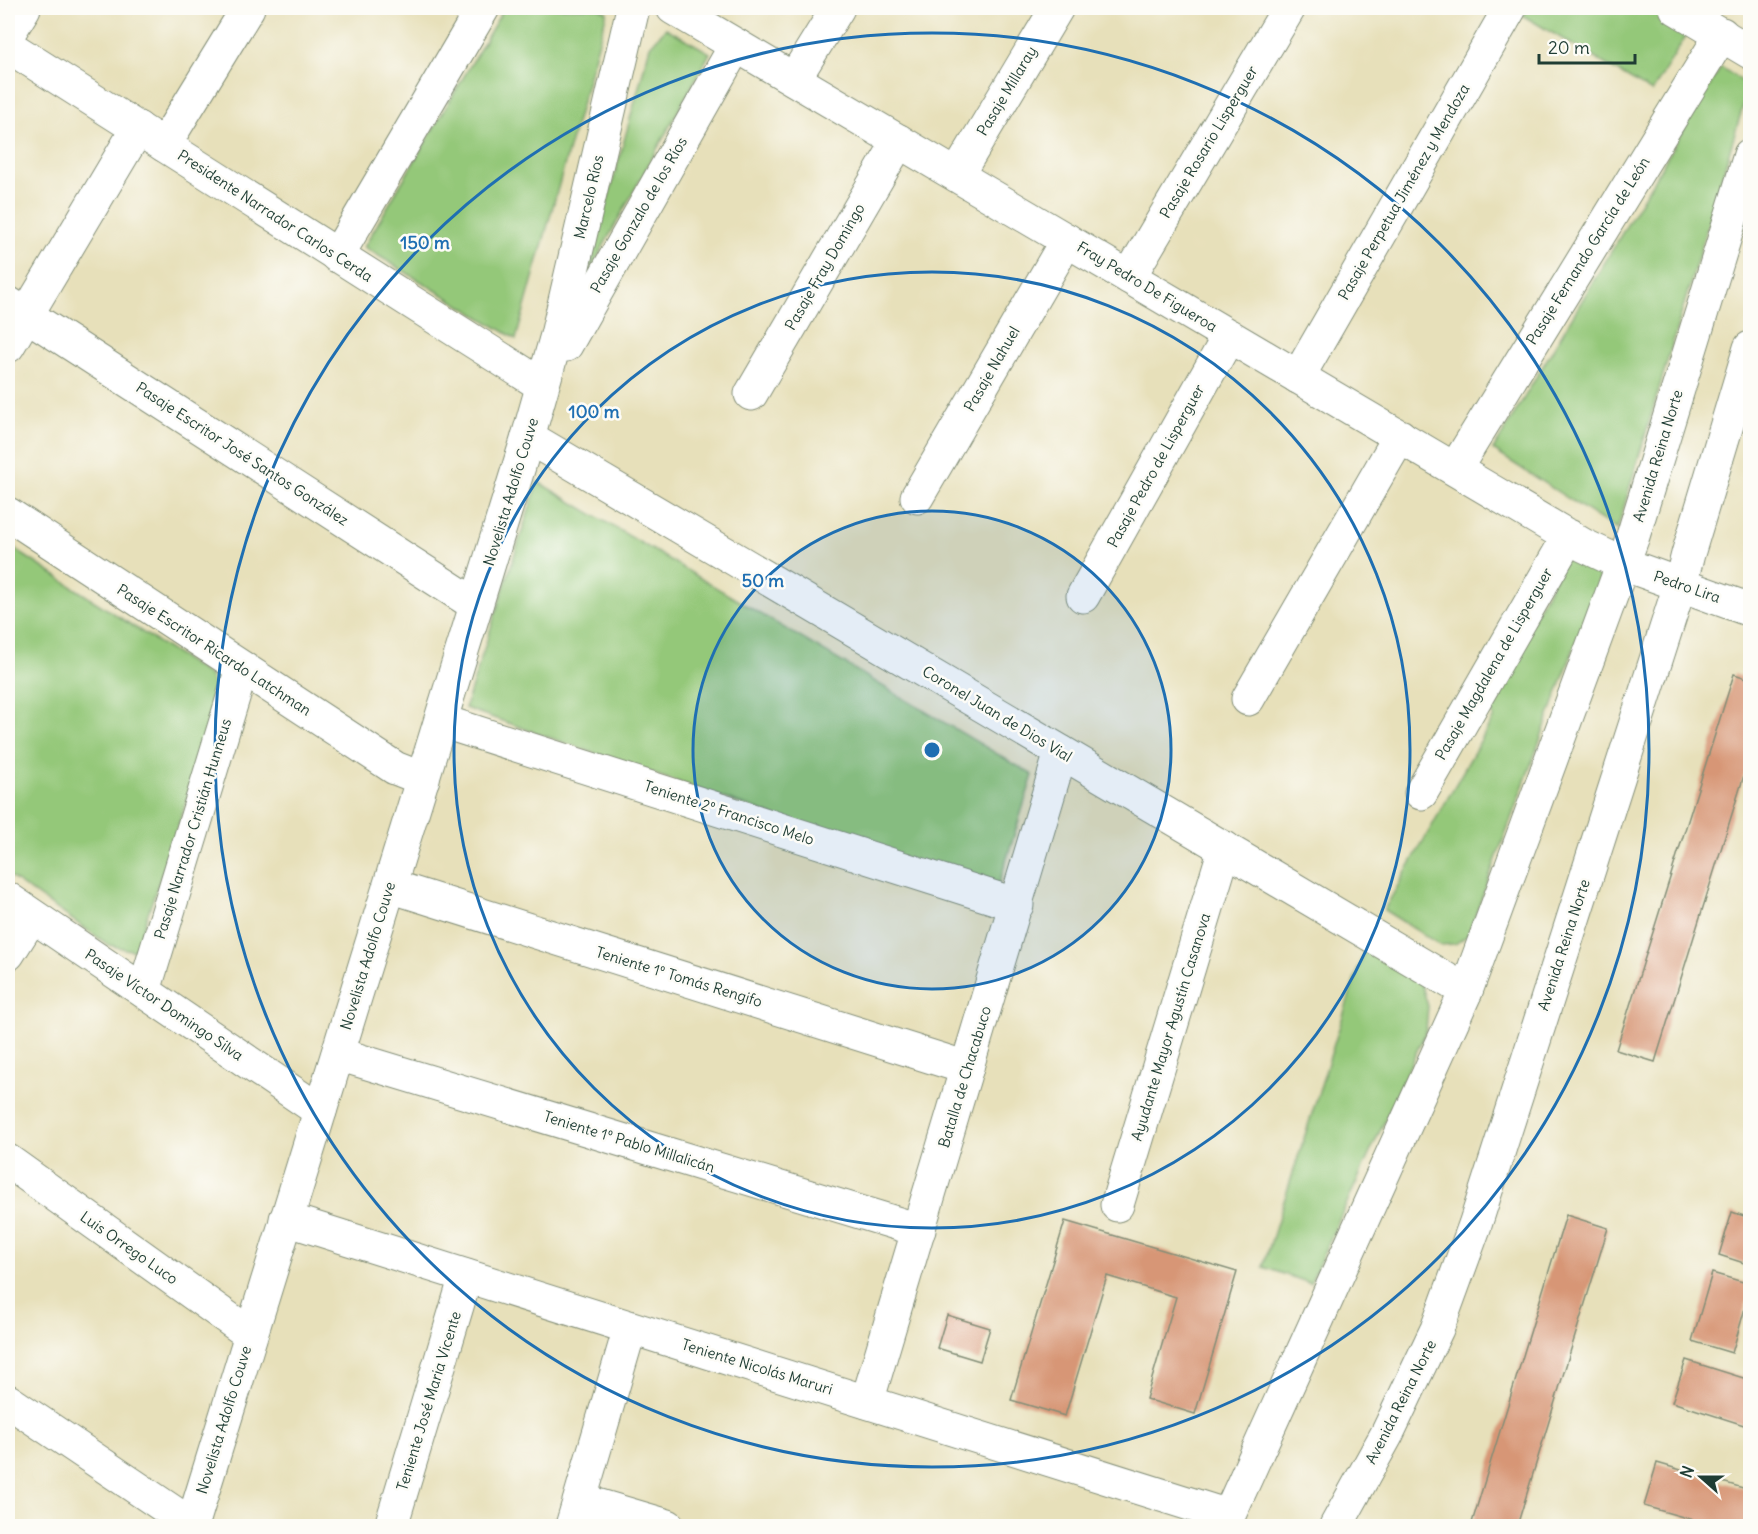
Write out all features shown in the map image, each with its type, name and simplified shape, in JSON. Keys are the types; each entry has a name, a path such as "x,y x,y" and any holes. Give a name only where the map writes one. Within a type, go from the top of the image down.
{"street":[{"path":"8,34 24,8"},
{"path":"8,346 17,309 248,8"},
{"path":"337,256 483,8"},
{"name":"Marcelo Ríos","path":"542,386 559,324 633,8"},
{"name":"Fray Pedro De Figueroa","path":"673,8 1569,536 1623,564"},
{"path":"794,79 838,8"},
{"name":"Pasaje Millaray","path":"957,176 1057,8"},
{"name":"Pasaje Rosario Lisperguer","path":"1129,277 1289,8"},
{"name":"Pasaje Perpetua Jiménez y Mendoza","path":"1298,377 1510,8"},
{"path":"1676,8 1750,52"},
{"name":"Pasaje Fernando García de León","path":"1455,469 1722,34"},
{"name":"Pasaje Gonzalo de los Ríos","path":"542,386 736,45"},
{"name":"Presidente Narrador Carlos Cerda","path":"8,46 542,386"},
{"name":"Pasaje Fray Domingo","path":"751,393 899,141"},
{"name":"Avenida Reina Norte","path":"1226,1521 1466,991 1623,564 1750,155"},
{"name":"Pasaje Nahuel","path":"917,497 1067,240"},
{"name":"Pasaje Escritor José Santos González","path":"17,309 476,605"},
{"name":"Pasaje Pedro de Lisperguer","path":"1083,597 1229,336"},
{"name":"Avenida Reina Norte","path":"1336,1527 1387,1434 1437,1329 1474,1225 1680,585 1750,348"},
{"name":"Novelista Adolfo Couve","path":"192,1526 542,386"},
{"path":"1248,699 1400,436"},
{"name":"Coronel Juan de Dios Vial","path":"528,437 1466,991"},
{"name":"Pasaje Escritor Ricardo Latchman","path":"8,514 395,768 423,779"},
{"name":"Pasaje Magdalena de Lisperguer","path":"1420,793 1569,536"},
{"name":"Pedro Lira","path":"1623,564 1750,610"},
{"name":"Pasaje Narrador Cristián Hunneus","path":"144,991 242,668"},
{"name":"Teniente 2º Francisco Melo","path":"441,721 1017,905"},
{"name":"Batalla de Chacabuco","path":"867,1402 1061,752"},
{"name":"Ayudante Mayor Agustín Casanova","path":"1117,1205 1225,848"},
{"name":"Teniente 1º Tomás Rengifo","path":"390,886 967,1068"},
{"path":"8,954 20,907"},
{"name":"Pasaje Víctor Domingo Silva","path":"20,907 320,1111"},
{"name":"Teniente 1º Pablo Millalicán","path":"338,1054 919,1230"},
{"name":"Luis Orrego Luco","path":"8,1161 250,1334"},
{"name":"Teniente Nicolás Maruri","path":"286,1219 867,1402 1226,1521"},
{"name":"Teniente José Maria Vicente","path":"391,1527 466,1276"},
{"path":"630,1328 576,1514 668,1527"},
{"path":"8,1401 192,1526"}],"green space":[{"path":"504,8 599,8 607,12 516,339 364,247"},
{"path":"1526,8 1656,8 1690,29 1652,92 1522,15"},
{"path":"666,28 710,53 587,276 650,46"},
{"path":"1721,67 1749,86 1617,530 1493,450"},
{"path":"538,482 1033,775 996,893 465,708"},
{"path":"8,545 210,676 217,695 189,794 135,951 109,945 8,875"},
{"path":"1572,547 1594,564 1601,575 1468,935 1455,944 1440,945 1384,910 1494,717 1486,704"},
{"path":"1364,950 1421,983 1428,1006 1426,1031 1310,1283 1263,1267"}],"building":[{"path":"1734,674 1750,679 1750,756 1655,1062 1616,1050"},
{"path":"1732,1212 1750,1218 1750,1265 1719,1255"},
{"path":"1566,1215 1608,1228 1517,1526 1471,1526"},
{"path":"1065,1221 1237,1272 1195,1414 1146,1399 1176,1297 1107,1276 1065,1416 1011,1400"},
{"path":"1712,1273 1750,1284 1732,1353 1692,1341"},
{"path":"947,1315 990,1328 980,1361 937,1348"},
{"path":"1686,1360 1750,1380 1750,1427 1672,1402"},
{"path":"1657,1463 1750,1490 1750,1526 1715,1526 1644,1506"}]}
